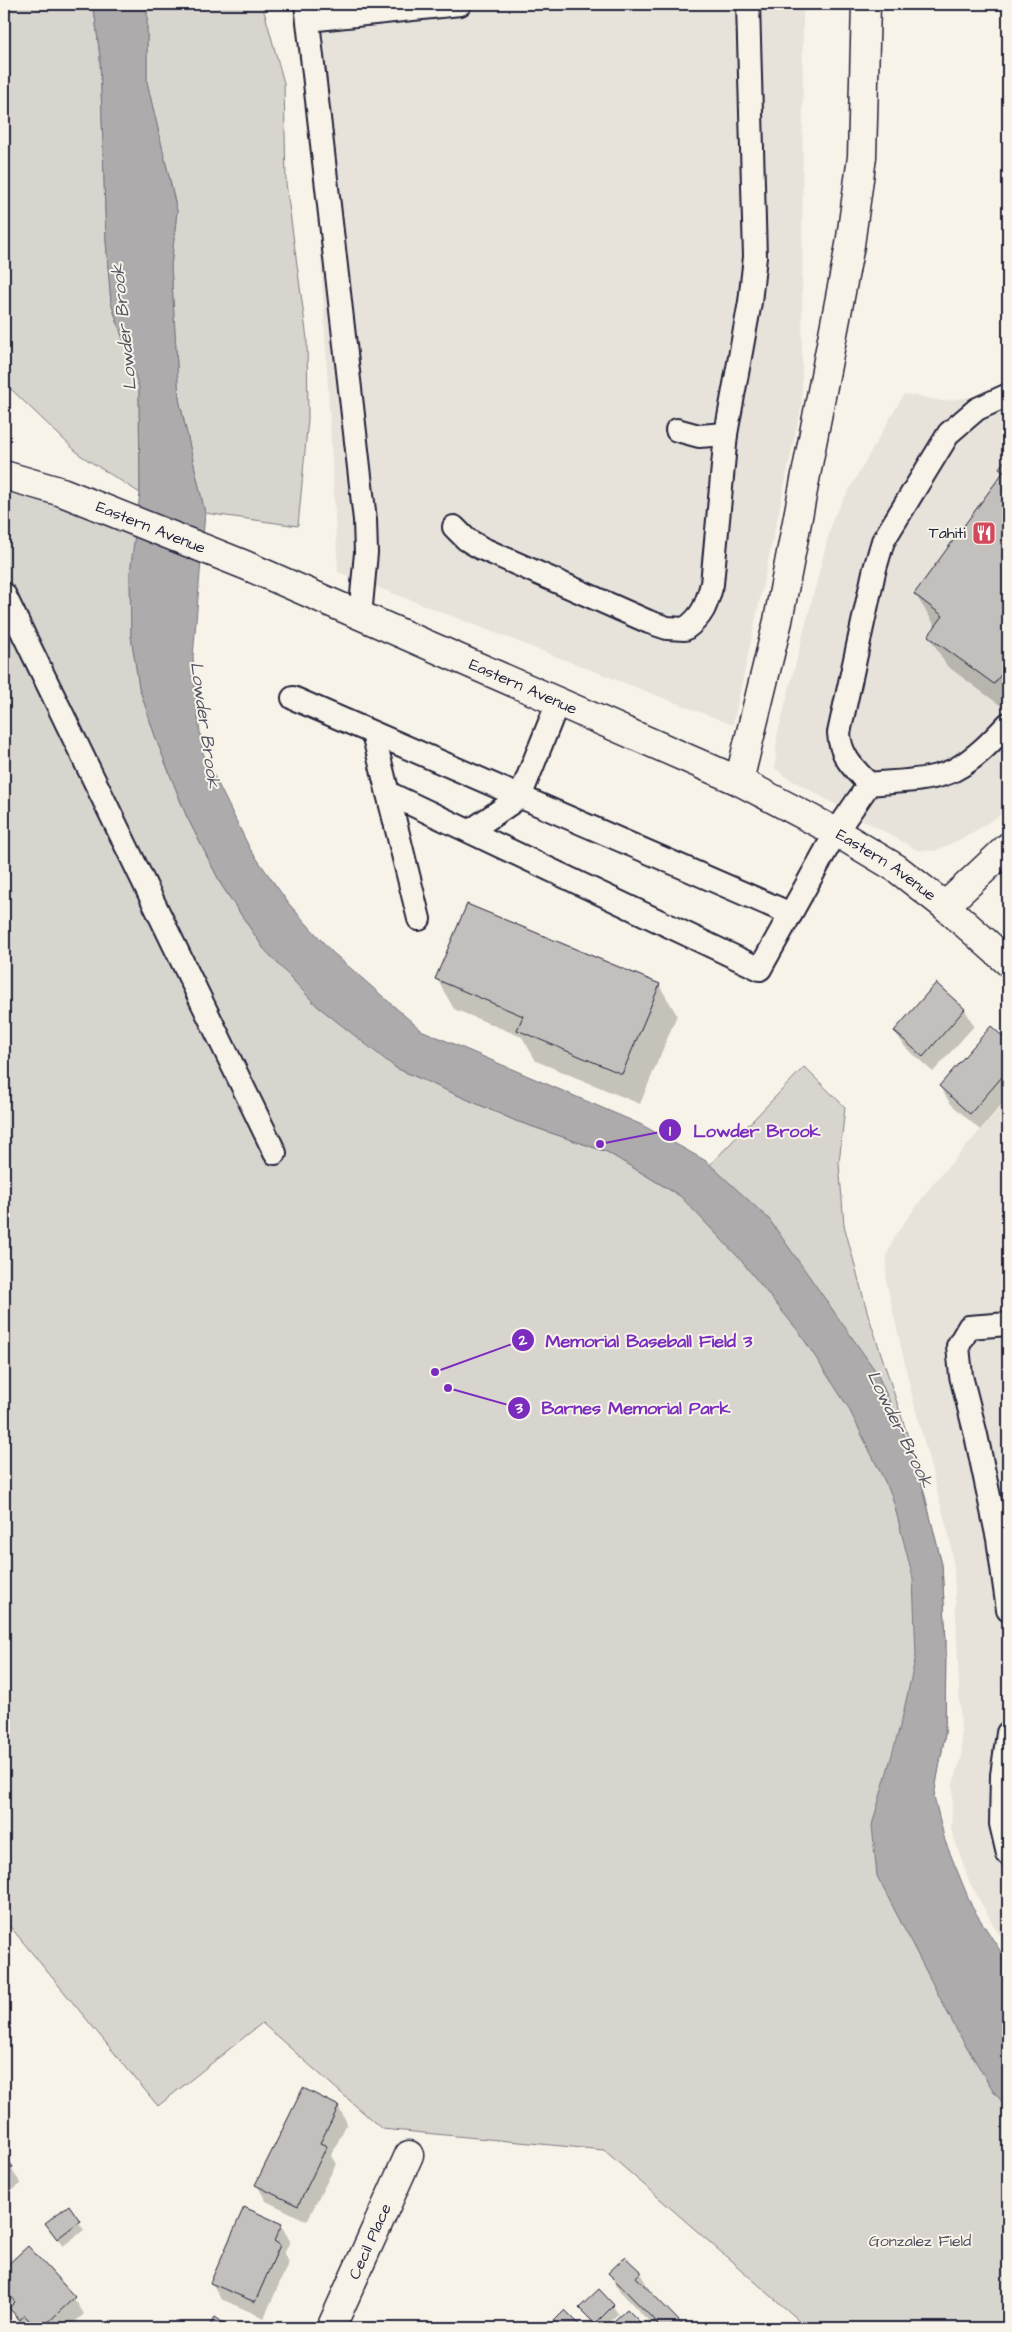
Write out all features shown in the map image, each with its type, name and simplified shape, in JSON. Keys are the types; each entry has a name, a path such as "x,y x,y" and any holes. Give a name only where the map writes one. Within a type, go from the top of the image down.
{"main road":[{"path":"739,781 778,622 850,245 862,157 866,4"},
{"name":"Eastern Avenue","path":"4,474 62,492 245,566 739,781 836,832 896,868 945,906 1008,962"},
{"path":"945,906 1007,852"},
{"name":"Cecil Place","path":"331,2328 409,2155"}],"lane":[{"path":"360,616 366,553 366,520 307,12 460,4"},
{"path":"454,527 466,539 480,548 649,622 666,628 685,629 698,619 707,602 712,584 726,434 750,302 755,257 748,4"},
{"path":"869,784 846,759 840,743 839,733 874,572 883,541 949,433 977,409 1008,395"},
{"path":"677,430 699,436 726,434"},
{"path":"4,594 275,1153"},
{"path":"293,698 791,914"},
{"path":"470,831 520,797 558,702"},
{"path":"869,784 922,779 953,771 967,763 1008,724"},
{"path":"373,733 420,919"},
{"path":"388,792 760,969 836,832 869,784"},
{"path":"1008,1324 969,1326 958,1346 961,1376 994,1520 1008,1610"},
{"path":"1008,1734 1002,1775 1001,1824 1008,1854"}],"shaded area":[{"path":"307,4 803,4 802,403 733,725 338,572"},
{"path":"1008,384 1008,810 967,836 935,851 917,850 784,776 775,768 777,736 833,518 904,394 943,401 972,397"},
{"path":"1008,1099 1008,1946 996,1930 969,1881 951,1829 953,1784 962,1756 954,1570 950,1540 913,1400 886,1281 887,1255 896,1234 932,1185"}],"green space":[{"path":"4,4 91,4 95,16 100,57 106,241 111,303 139,387 140,493 80,455 4,384"},
{"path":"147,4 262,4 284,83 286,183 307,339 308,419 298,526 205,513 179,399 171,266 177,211 147,82"},
{"name":"Gonzalez Field","path":"4,475 137,522 130,574 131,636 139,687 156,739 186,815 222,886 264,949 396,1068 516,1121 607,1152 680,1196 804,1067 845,1107 839,1163 844,1225 867,1311 917,1464 942,1565 946,1642 945,1734 911,1920 1008,2058 1008,2328 808,2328 604,2150 382,2129 262,2023 158,2106 4,1919"}],"water":[{"path":"91,4 147,4 147,82 177,211 171,266 179,399 205,513 193,657 196,704 203,753 250,849 289,904 331,951 421,1030 642,1125 706,1161 769,1219 877,1373 917,1464 942,1565 946,1642 945,1734 934,1796 945,1841 972,1907 1008,1963 1008,2109 994,2092 956,2029 877,1876 872,1825 902,1719 916,1655 913,1578 892,1496 848,1407 799,1332 739,1258 680,1196 607,1152 516,1121 396,1068 317,1006 264,949 222,886 186,815 156,739 139,687 131,636 130,574 140,493 139,387 111,303 106,241 100,57 95,16"}],"building":[{"name":"Tahiti","path":"1008,456 1008,665 994,684 928,636 943,616 914,594 1004,471 999,468"},
{"path":"467,904 660,984 622,1074 517,1030 523,1016 435,979"},
{"path":"936,983 965,1009 923,1057 894,1031"},
{"path":"991,1026 1008,1041 1008,1070 970,1114 939,1086"},
{"path":"303,2088 339,2106 320,2143 327,2146 298,2206 255,2185"},
{"path":"4,2155 13,2167 4,2173"},
{"path":"69,2205 80,2221 57,2239 45,2223"},
{"path":"244,2207 282,2224 274,2241 280,2245 255,2302 210,2283"},
{"path":"28,2246 75,2297 42,2328 37,2328 24,2315 20,2320 9,2308 15,2302 4,2290 4,2268"},
{"path":"625,2257 641,2272 636,2277 686,2328 653,2328 658,2324 608,2273"},
{"path":"599,2289 614,2305 595,2324 579,2308"},
{"path":"627,2309 646,2328 622,2328 614,2321"},
{"path":"565,2310 582,2327 553,2328 550,2325"},
{"path":"215,2317 231,2328 208,2328"}],"place":[{"name":"Tahiti","path":"984,533"},
{"name":"Lowder Brook","path":"600,1144"},
{"name":"Memorial Baseball Field 3","path":"435,1372"},
{"name":"Barnes Memorial Park","path":"448,1388"}]}
